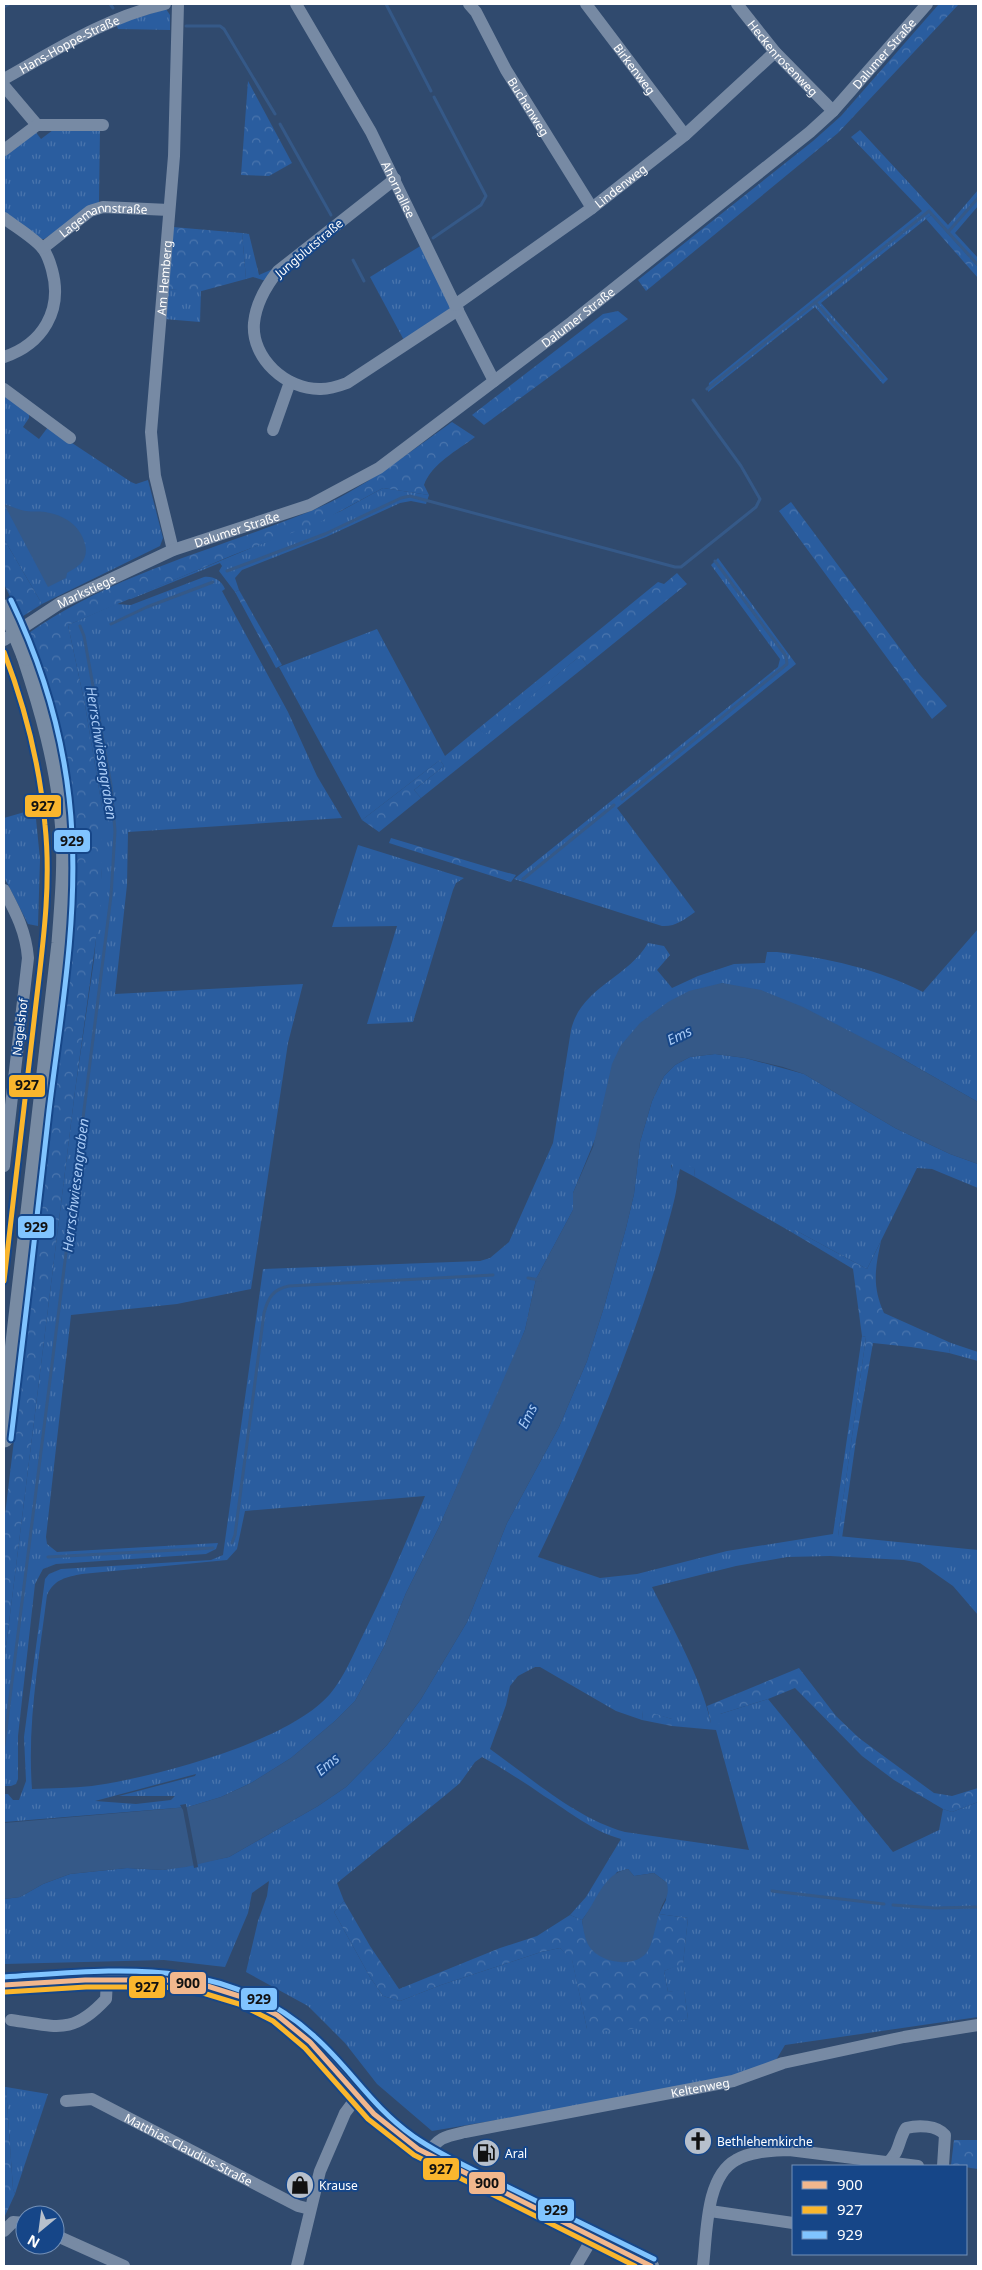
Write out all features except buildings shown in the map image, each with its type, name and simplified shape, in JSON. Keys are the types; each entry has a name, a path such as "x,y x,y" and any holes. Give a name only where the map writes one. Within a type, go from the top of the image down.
{"highway":[{"path":"4,1344 49,957 54,865 53,827 47,779 21,659 5,606"},
{"path":"4,632 21,659 48,727 59,777 64,822 66,868 54,1008 4,1438"}],"main road":[{"path":"4,1985 162,1978 198,1983 235,1994 258,2004 281,2018 309,2041 357,2097 388,2127 428,2155 651,2266"}],"street":[{"name":"Hans-Hoppe-Straße","path":"4,79 123,16 165,4"},
{"name":"Am Hemberg","path":"173,550 157,488 151,432 174,156 178,4"},
{"name":"Ahornallee","path":"296,4 371,132 456,308 494,380"},
{"name":"Buchenweg","path":"469,4 476,12 506,70 592,208"},
{"name":"Birkenweg","path":"586,4 684,134"},
{"name":"Heckenrosenweg","path":"736,4 775,52 833,110"},
{"name":"Dalumer Straße","path":"173,550 310,505 379,468 572,322 810,132 833,110 927,4"},
{"name":"Lindenweg","path":"456,308 592,208 684,134 775,52"},
{"path":"4,86 37,125"},
{"path":"4,150 37,125 103,125"},
{"name":"Jungblutstraße","path":"395,179 278,271 262,294 254,324 256,342 261,355 290,382 306,388 321,389 347,383 456,308"},
{"name":"Lagemannstraße","path":"43,248 90,211 103,207 169,210"},
{"path":"4,218 43,248 55,279 56,298 51,316 40,334 23,348 4,357"},
{"path":"273,430 290,382"},
{"path":"4,389 70,438"},
{"name":"Markstiege","path":"4,640 60,603 173,550"},
{"name":"Nagelshof","path":"4,890 20,919 27,941 28,958 4,1166"},
{"path":"11,2020 68,2027 81,2022 106,1999 107,1979"},
{"name":"Keltenweg","path":"428,2155 434,2143 448,2136 734,2081 783,2063 904,2037 978,2025"},
{"path":"297,2266 310,2209 327,2150 345,2113 357,2097"},
{"name":"Matthias-Claudius-Straße","path":"66,2101 92,2099 298,2206 310,2209"},
{"path":"887,2163 897,2152 902,2134 906,2128 913,2126 937,2128 945,2135 943,2165"},
{"path":"703,2266 712,2195 719,2176 726,2167 745,2156 789,2150 908,2165"},
{"path":"710,2211 792,2223"},
{"path":"576,2266 593,2237"},
{"path":"65,2239 124,2266"}],"green space":[{"path":"939,4 959,4 838,133 646,291 638,280 813,141 841,116"},
{"path":"166,9 170,15 170,30 118,29 116,24"},
{"path":"248,81 292,163 269,176 241,175"},
{"path":"57,127 100,128 99,203 44,239 40,239 4,215 4,154 35,131 41,139"},
{"path":"860,130 948,225 978,190 978,206 955,233 978,258 978,267 931,215 821,303 888,379 883,384 815,307 708,392 709,383 922,211 851,137"},
{"path":"931,215 978,267 978,278 926,219"},
{"path":"173,227 242,233 246,279 198,292 167,289"},
{"path":"242,233 249,234 259,275 289,262 269,282 253,277 246,279"},
{"path":"422,245 454,313 406,344 370,277"},
{"path":"167,289 201,291 200,322 164,319"},
{"path":"618,311 628,319 484,425 472,415 603,314"},
{"path":"4,394 29,414 29,418 23,427 39,439 48,427 131,482 136,484 148,480 163,538 160,546 42,604 4,539"},
{"path":"452,422 475,437 433,470 424,485 429,495 383,488 318,523 233,555 68,625 85,705 102,807 100,910 75,1091 4,1663 4,1523 70,950 74,870 26,635 93,595 129,579 311,511 348,493 384,471"},
{"path":"383,488 429,495 426,504 411,501 400,503 326,537 242,570 235,578 239,590 235,592 219,571 222,566 220,563 128,599 341,511"},
{"path":"791,502 919,674 947,706 932,719 779,511"},
{"path":"4,539 42,604 20,618 4,584"},
{"path":"718,558 796,664 617,808 695,912 675,924 662,926 514,879 778,667 780,659 711,565"},
{"path":"677,573 687,584 587,665 580,656 484,735 479,728 658,582 664,584"},
{"path":"204,577 216,579 225,589 222,591 288,712 317,776 342,818 128,832 127,885 115,994 303,984 288,1043 251,1289 177,1304 71,1315 46,1537 47,1544 57,1552 218,1543 216,1549 206,1554 56,1564 43,1569 35,1584 18,1736 18,1779 16,1784 4,1786 4,1663 75,1091 94,960 102,868 102,807 85,705 68,625 116,604 131,605"},
{"path":"239,590 282,665 276,668 235,592"},
{"path":"377,629 445,756 479,728 484,734 580,656 587,665 421,798 414,790 444,766 440,760 362,820 279,667"},
{"path":"440,760 444,766 414,790 421,798 379,832 362,820"},
{"path":"35,809 40,859 38,926 28,924 4,877 4,818"},
{"path":"391,838 516,875 511,882 389,843"},
{"path":"358,845 464,878 456,883 453,890 413,1022 367,1024 397,926 332,927"},
{"path":"978,929 978,1102 892,1053 722,983 596,1137 573,1193 573,1210 536,1279 525,1330 439,1527 406,1593 384,1647 355,1701 335,1721 291,1758 251,1783 221,1797 188,1807 4,1822 4,1794 8,1794 13,1800 19,1800 26,1781 24,1737 45,1579 49,1574 61,1569 211,1560 223,1555 263,1269 480,1261 490,1258 509,1242 553,1143 571,1030 576,1015 594,993 629,966 648,943 664,946 670,955 657,970 672,988 698,976 734,964 765,963 767,952 777,952 852,966 888,977 923,992","holes":["425,1496 388,1583 348,1666 330,1694 311,1711 253,1742 184,1766 150,1775 92,1786 32,1789 31,1740 37,1667 47,1595 57,1582 82,1574 227,1560 237,1549 245,1511","196,1774 195,1776 119,1796 175,1796 171,1800 136,1804 95,1801"]},
{"path":"715,1054 745,1058 804,1074 895,1128 950,1154 978,1164 978,1188 932,1169 917,1168 867,1269 795,1230 793,1233 695,1177 694,1168 671,1165 677,1187 661,1249 635,1328 606,1405 538,1557 600,1578 637,1574 727,1551 833,1534 862,1336 866,1337 838,1536 978,1550 978,1615 953,1586 920,1563 904,1560 830,1556 787,1557 736,1566 652,1587 693,1670 711,1723 720,1714 768,1699 893,1852 939,1830 943,1809 952,1812 978,1802 978,2017 785,2045 776,2060 731,2078 627,2098 432,2131 377,2084 345,2043 308,2006 246,1972 258,1921 267,1896 269,1881 252,1893 248,1913 225,1967 164,1960 4,1964 4,1899 20,1897 43,1884 70,1874 127,1868 163,1870 229,1857 318,1806 346,1787 387,1745 421,1699 467,1622 507,1523 559,1427 587,1361 604,1307 634,1194 640,1142 652,1101 664,1076 675,1065 690,1057","holes":["535,1667 540,1667 616,1711 642,1720 643,1711 672,1719 672,1726 716,1730 749,1850 625,1832 607,1826 589,1818 555,1797 490,1749 506,1705 510,1686 518,1676","482,1757 572,1815 610,1836 621,1839 586,1897 570,1915 582,1920 617,1872 628,1869 634,1876 654,1873 667,1883 666,1900 659,1914 688,1918 683,1963 664,1971 668,1992 684,1990 688,2019 587,2029 572,1959 560,1948 541,1952 441,1985 400,2001 383,1996 370,1977 334,1912 344,1901 337,1883 460,1783 475,1762"]},
{"path":"671,1157 694,1168 695,1177 680,1169 677,1182 673,1176"},
{"path":"795,1230 867,1269 881,1241 877,1260 876,1286 884,1313 951,1343 949,1353 873,1343 856,1440 842,1538 838,1536 866,1337 862,1336 853,1269 793,1233"},
{"path":"951,1343 978,1352 978,1361 949,1353"},
{"path":"799,1668 836,1716 859,1738 934,1793 952,1796 978,1788 978,1802 952,1812 943,1809 894,1780 862,1756 795,1688 768,1699 720,1714 721,1724 711,1723 707,1706"},
{"path":"643,1710 672,1719 672,1726 642,1720"},
{"path":"344,1901 370,1946 399,1989 500,1948 537,1936 570,1915 582,1920 583,1926 654,1928 659,1914 688,1918 683,1964 664,1971 668,1992 684,1989 688,2019 614,2032 587,2029 572,1960 560,1948 541,1952 441,1985 400,2001 383,1996 370,1977 334,1912"},
{"path":"4,2087 6,2087 13,2189 15,2194 4,2218"},
{"path":"6,2087 48,2094 15,2194 13,2189"},
{"path":"954,2140 978,2140 978,2169 967,2167 967,2165 951,2165"}],"water":[{"path":"4,504 23,510 52,513 65,518 75,526 83,537 86,554 82,562 67,573 66,578 48,587"},
{"name":"Ems","path":"722,983 761,990 803,1007 892,1053 978,1102 978,1164 950,1154 895,1128 804,1074 783,1067 745,1058 715,1054 690,1057 675,1065 664,1076 652,1101 640,1142 634,1194 626,1228 587,1361 559,1427 507,1523 467,1622 421,1699 387,1745 346,1787 318,1806 229,1857 186,1867 163,1870 127,1868 70,1874 43,1884 20,1897 4,1899 4,1823 188,1807 221,1797 251,1783 291,1758 335,1721 355,1701 384,1647 406,1593 439,1527 525,1330 536,1279 573,1210 573,1193 593,1147 612,1064 621,1045 640,1023 668,1002 689,991"},
{"path":"628,1869 634,1876 654,1873 667,1883 668,1892 647,1952 634,1961 617,1962 594,1952 589,1946 586,1941 582,1920 606,1882 612,1876"}],"pier":[{"path":"186,1804 198,1867 194,1868 183,1810 180,1805"}],"waterway":[{"path":"4,7 9,4"},
{"path":"110,4 113,8"},
{"path":"386,4 431,91"},
{"path":"186,26 220,26 224,29 275,114"},
{"path":"433,238 481,205 486,196 434,97"},
{"path":"280,124 331,215"},
{"path":"707,389 929,211 948,232 978,198"},
{"path":"948,232 978,265"},
{"path":"353,260 364,281"},
{"path":"815,302 883,378"},
{"path":"227,571 325,534 401,498 410,496 675,567 681,567 756,507 760,499 741,466 693,400"},
{"path":"622,799 787,664 786,656 715,561"},
{"path":"111,624 147,607 213,582"},
{"name":"Herrschwiesengraben","path":"4,1745 111,896 115,831 111,785 84,636 80,626"},
{"path":"523,879 614,805"},
{"path":"232,1543 235,1535 264,1313 272,1295 279,1289 289,1286 493,1275"},
{"path":"528,1278 540,1280"},
{"path":"48,1557 213,1548"},
{"path":"772,1891 884,1904"},
{"path":"893,1905 935,1908 978,1907"}],"transit line":[{"name":"929","path":"11,600 24,628 45,685 60,744 70,804 73,869 70,938 11,1439"},
{"name":"927","path":"4,652 19,694 35,759 43,803 47,849 46,899 42,948 4,1281"},
{"name":"929","path":"4,1977 87,1972 128,1971 168,1973 207,1980 244,1992 280,2010 315,2037 385,2112 423,2143 456,2162 654,2259"},
{"name":"900","path":"4,1985 85,1980 166,1980 204,1985 242,1997 277,2015 310,2042 374,2114 418,2149 651,2266"},
{"name":"927","path":"5,1992 86,1987 165,1987 203,1993 239,2004 273,2021 305,2048 368,2119 414,2155 635,2266"}],"place":[{"name":"Bethlehemkirche","path":"698,2141"},
{"name":"Aral","path":"486,2153"},
{"name":"Krause","path":"300,2185"}]}
